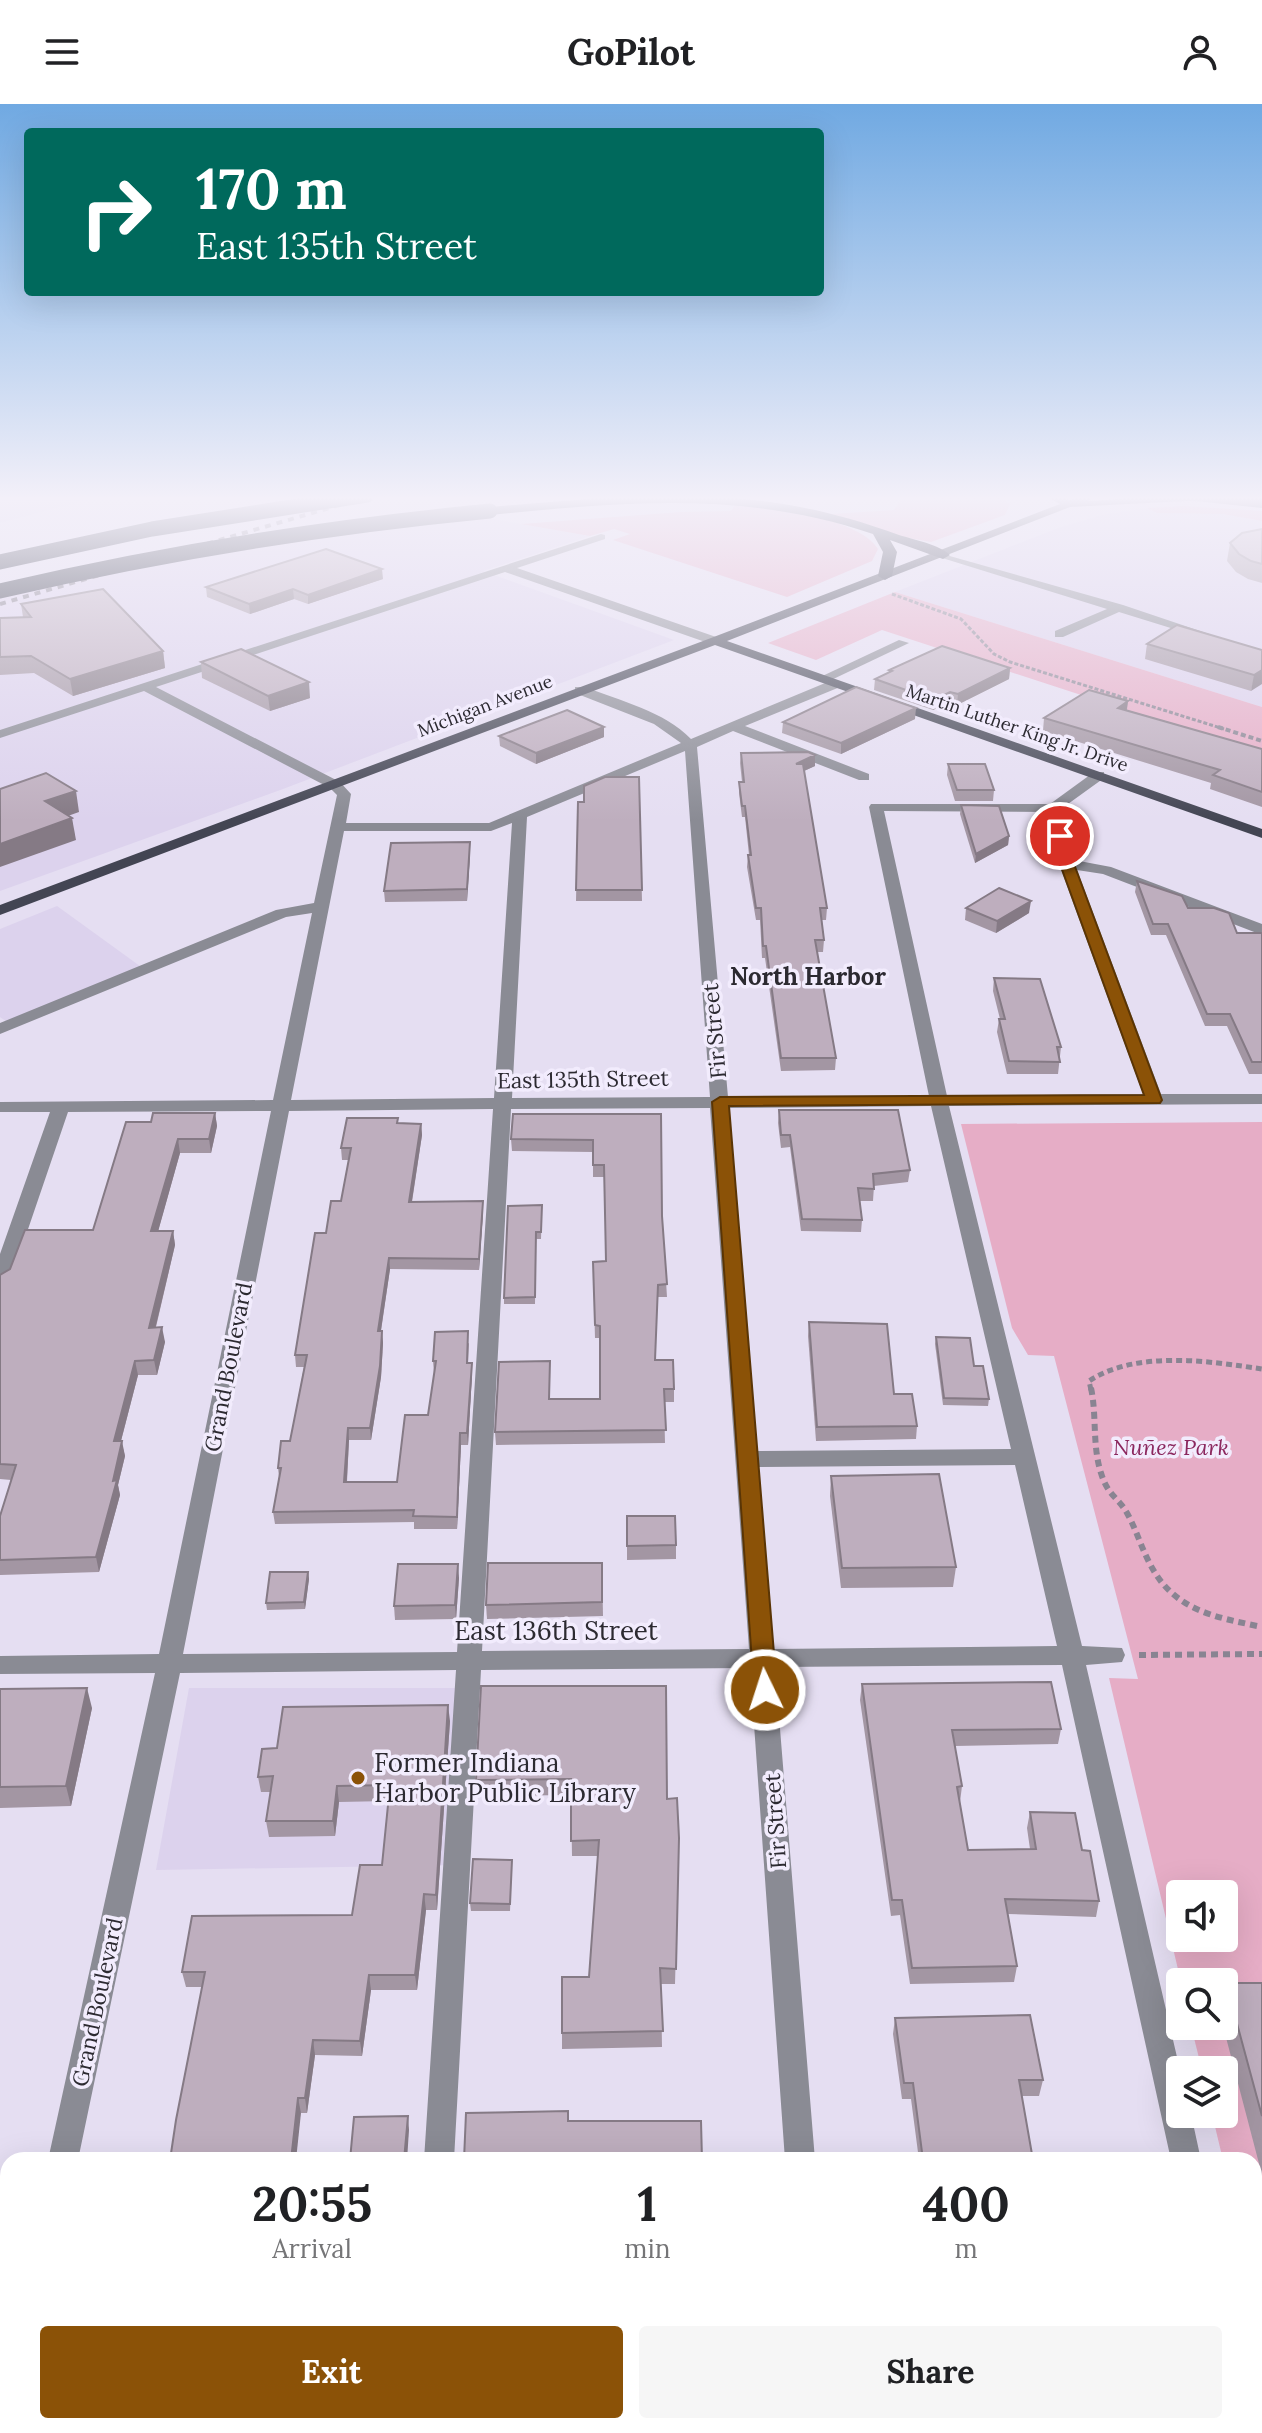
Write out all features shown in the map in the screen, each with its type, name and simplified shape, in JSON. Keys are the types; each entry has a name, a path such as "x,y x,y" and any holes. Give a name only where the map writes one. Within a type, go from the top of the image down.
{"main road":[{"name":"Michigan Avenue","path":"0,910 813,604"},
{"name":"Martin Luther King Jr. Drive","path":"715,641 1262,834"}],"street":[{"path":"0,734 401,604"},
{"path":"607,604 715,641"},
{"path":"1105,604 1209,636"},
{"path":"1059,634 1119,608"},
{"path":"337,827 491,827 735,727 903,643"},
{"path":"146,687 335,785"},
{"path":"580,690 665,725 689,744"},
{"path":"735,727 864,777"},
{"name":"Fir Street","path":"689,744 748,1459 799,2152"},
{"path":"1099,775 1053,808 876,807 939,1101 1072,1656 1184,2152"},
{"name":"Grand Boulevard","path":"65,2152 169,1664 344,794 335,785"},
{"path":"1053,808 1067,864 1154,1100"},
{"path":"440,2152 520,815"},
{"path":"1067,864 1106,870 1262,930"},
{"path":"0,1029 282,913 321,907"},
{"name":"East 135th Street","path":"0,1107 1262,1099"},
{"path":"0,1282 61,1107"},
{"path":"748,1459 1024,1457"},
{"name":"East 136th Street","path":"0,1665 1113,1655"}],"path":[{"path":"919,604 961,619 994,654 1010,662 1262,741"},
{"path":"1262,1369 1244,1365 1118,1366 1089,1381 1096,1411 1095,1448 1101,1474 1110,1495 1126,1510 1151,1567 1184,1605 1206,1615 1262,1627"},
{"path":"1113,1655 1262,1654"}],"shaded area":[{"path":"0,604 573,604 674,640 283,789 0,891"},
{"path":"932,604 1262,604 1262,707"},
{"path":"57,906 144,969 10,1024 0,1017 0,929"},
{"path":"189,1688 469,1688 458,1865 156,1870"}],"green space":[{"path":"866,604 932,604 1262,707 1262,754 882,630 816,660 768,643"},
{"name":"Nuñez Park","path":"1262,1122 1262,2152 1221,2152 1215,2128 1238,2128 1238,2056 1198,2056 1194,2040 1238,2040 1238,1968 1178,1968 1174,1952 1238,1952 1238,1880 1166,1880 1166,1919 1109,1678 1138,1679 1054,1356 1028,1355 1012,1328 961,1124"}],"building":[{"path":"21,604 117,604 163,651 70,679 31,656 0,657 0,618 31,617"},
{"path":"1177,625 1262,650 1262,670 1254,675 1147,644"},
{"path":"942,646 1010,668 958,694 950,692 934,700 875,679 892,671 889,670"},
{"path":"241,649 309,682 268,696 201,662"},
{"path":"856,687 916,708 841,743 783,722"},
{"path":"1089,690 1128,701 1118,708 1262,749 1262,792 1213,775 1220,770 1044,718"},
{"path":"567,710 604,727 536,753 499,736"},
{"path":"808,752 815,755 796,764 803,764 827,908 820,908 824,940 815,940 836,1058 781,1058 766,946 763,946 761,908 756,908 745,806 742,806 739,782 744,782 741,753"},
{"path":"948,764 985,764 994,790 957,790"},
{"path":"46,773 76,791 45,801 72,818 0,844 0,789"},
{"path":"605,777 639,777 642,890 576,890 578,802 584,802 584,786"},
{"path":"961,805 999,806 1009,836 976,854"},
{"path":"470,842 467,889 384,891 391,843"},
{"path":"1137,881 1182,896 1188,908 1214,908 1229,913 1237,933 1262,933 1262,1062 1252,1062 1230,1014 1207,1014 1168,924 1153,924"},
{"path":"999,888 1031,901 997,921 966,908"},
{"path":"994,978 1040,979 1061,1047 1057,1047 1060,1062 1009,1061 999,1019 1005,1019"},
{"path":"779,1110 898,1110 910,1170 873,1174 874,1189 858,1188 862,1220 802,1219 790,1135 781,1135"},
{"path":"153,1113 215,1113 209,1139 178,1139 151,1231 173,1231 149,1328 162,1327 154,1360 135,1361 114,1441 122,1441 113,1481 117,1480 96,1557 0,1560 0,1516 16,1465 0,1464 0,1275 10,1269 25,1230 93,1230 126,1122 151,1122"},
{"path":"513,1114 661,1114 662,1216 667,1284 658,1285 655,1360 673,1360 674,1389 664,1389 666,1430 495,1432 499,1362 550,1361 549,1399 600,1399 600,1326 595,1325 593,1262 606,1261 604,1165 593,1165 593,1140 511,1139"},
{"path":"347,1118 398,1118 397,1123 421,1124 409,1202 483,1201 479,1259 389,1258 378,1331 382,1331 380,1366 370,1428 348,1428 344,1482 397,1482 405,1415 428,1415 436,1361 433,1361 435,1332 468,1331 467,1363 472,1363 467,1433 460,1433 457,1517 413,1516 414,1510 273,1512 281,1468 278,1468 281,1441 290,1441 307,1355 295,1355 315,1233 326,1233 331,1201 341,1201 351,1148 341,1148"},
{"path":"542,1205 541,1232 536,1232 535,1297 504,1298 508,1206"},
{"path":"809,1322 887,1324 894,1394 912,1394 917,1426 817,1427"},
{"path":"936,1337 970,1338 974,1366 983,1366 989,1399 944,1398"},
{"path":"939,1474 956,1567 842,1568 831,1476"},
{"path":"627,1516 675,1516 676,1545 627,1546"},
{"path":"488,1563 602,1563 602,1602 486,1605"},
{"path":"398,1564 458,1564 455,1605 394,1606"},
{"path":"270,1572 308,1572 304,1602 266,1603"},
{"path":"1051,1682 1061,1729 952,1730 962,1786 957,1787 968,1850 1036,1849 1030,1812 1075,1813 1082,1850 1090,1851 1099,1901 1005,1899 1017,1966 912,1968 902,1900 892,1900 862,1684"},
{"path":"481,1686 666,1686 667,1799 677,1798 679,1838 676,1969 660,1968 663,2031 562,2033 562,1977 589,1977 599,1840 571,1841 571,1779 476,1780"},
{"path":"87,1688 66,1786 0,1787 0,1689"},
{"path":"448,1705 436,1895 424,1894 415,1975 369,1975 360,2041 313,2040 305,2098 298,2098 292,2152 171,2152 205,1972 182,1972 192,1916 352,1915 360,1865 382,1865 390,1785 337,1786 333,1821 266,1821 273,1776 258,1777 262,1749 277,1748 283,1707"},
{"path":"473,1859 512,1860 510,1904 470,1903"},
{"path":"1238,1983 1262,1983 1262,2116 1238,2027"},
{"path":"1030,2015 1043,2080 1019,2080 1032,2152 922,2152 913,2083 904,2083 895,2018"},
{"path":"568,2111 568,2121 701,2121 702,2152 464,2152 466,2113"},
{"path":"408,2116 405,2152 351,2152 354,2117"}],"place":[{"name":"Former Indiana Harbor Public Library","path":"358,1778"}],"district":[{"name":"North Harbor","path":"808,977"}],"route":[{"path":"765,1690 720,1102 1154,1100 1067,864 1060,836"}]}
